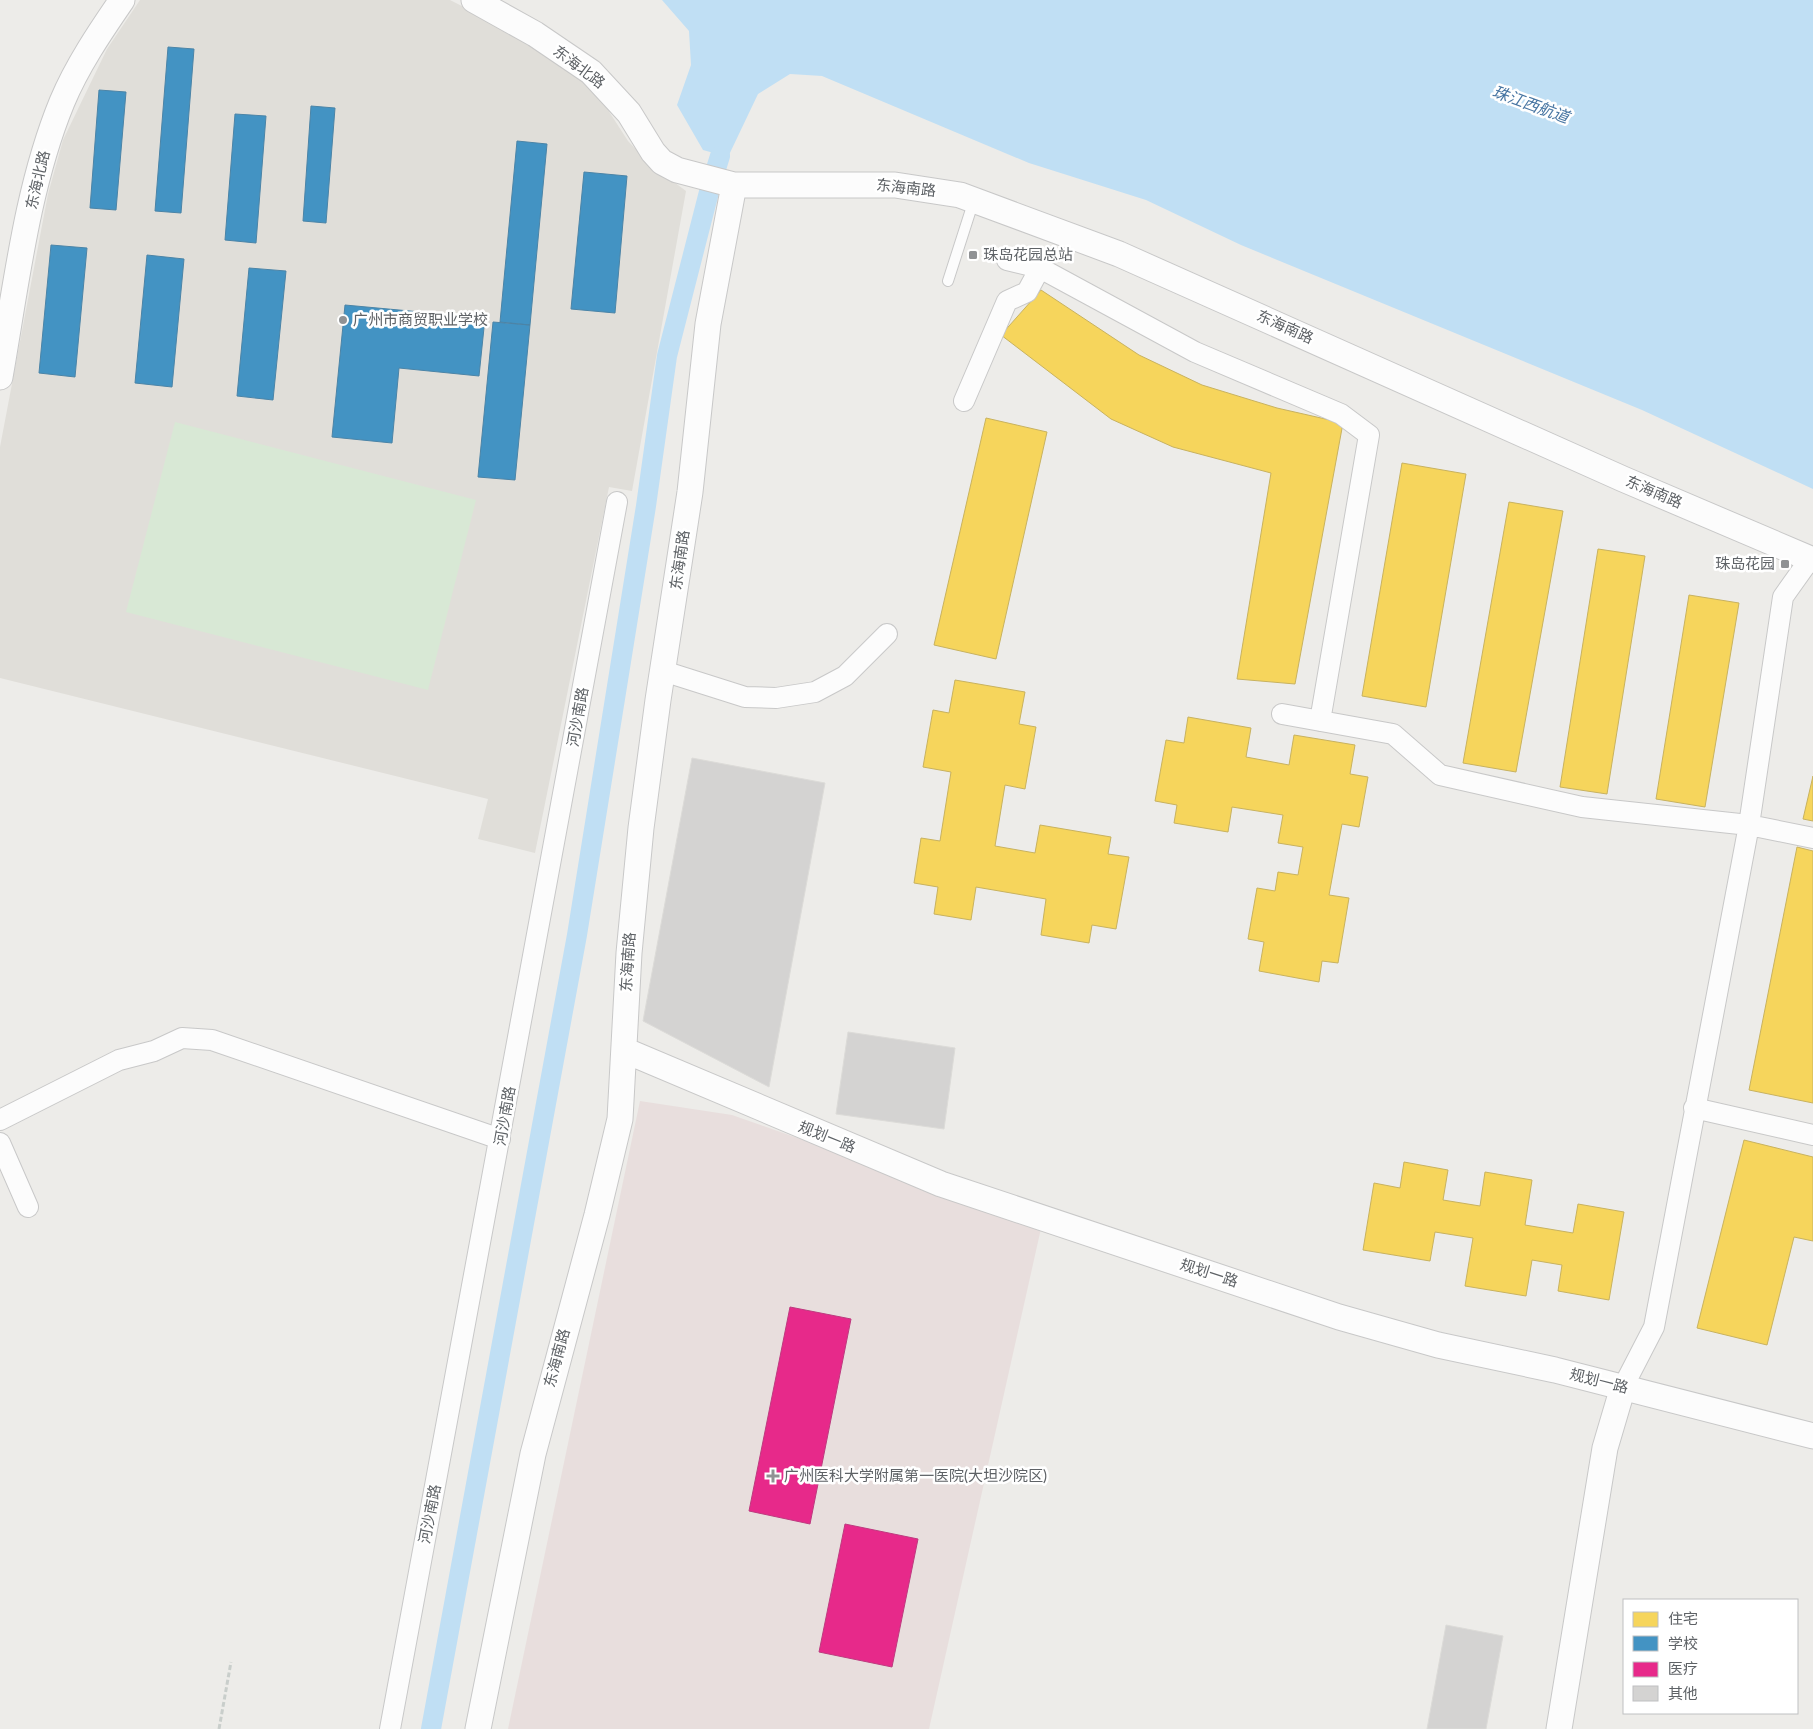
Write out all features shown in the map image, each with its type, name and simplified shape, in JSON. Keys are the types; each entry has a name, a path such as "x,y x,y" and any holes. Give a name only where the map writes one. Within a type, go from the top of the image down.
{"street":[{"name":"东海北路","path":"0,377 37,181 49,137 63,100 86,55 122,0"},
{"name":"东海北路","path":"474,0 535,34 591,72 629,113 653,152 668,166 686,173"},
{"name":"东海南路","path":"686,173 726,183 895,185 960,195 1054,229 1154,269 1623,479 1812,560"},
{"name":"东海南路","path":"478,1729 533,1454 610,1166 620,1119 627,979 635,886 663,671 697,441 708,324 726,183"},
{"path":"1007,260 1040,268 1195,352 1341,414 1369,435 1320,721"},
{"path":"964,401 1007,301 1026,292 1040,268"},
{"name":"河沙南路","path":"390,1729 617,502"},
{"path":"1559,1729 1605,1448 1622,1387 1654,1327 1749,825 1783,597 1812,560"},
{"path":"663,671 745,697 776,698 815,692 845,676 887,634"},
{"path":"1282,714 1393,734 1440,775 1582,806 1749,825 1813,838"},
{"path":"0,1120 120,1060 154,1051 182,1038 212,1040 500,1139"},
{"name":"规划一路","path":"624,1050 773,1115 950,1187 1339,1317 1438,1345 1555,1370 1813,1436"},
{"path":"1694,1108 1813,1135"},
{"path":"0,1143 28,1207"}],"lane":[{"path":"948,281 974,200"}],"path":[{"path":"219,1729 231,1662"}],"shaded area":[{"name":"广州市商贸职业学校","path":"140,0 450,0 513,32 558,62 599,96 628,141 651,165 686,191 632,491 609,487 535,853 478,839 488,799 0,678 0,447 48,194 63,140 107,49"},
{"name":"广州医科大学附属第一医院(大坦沙院区)","path":"640,1101 732,1115 1042,1224 929,1729 508,1729"}],"green space":[{"path":"175,422 476,500 428,690 126,612"}],"water":[{"name":"珠江西航道","path":"662,0 1813,0 1813,489 1642,410 1241,245 1146,200 1029,163 822,76 790,74 758,94 728,157 703,150 677,105 691,65 689,31"}],"building: 住宅":[{"path":"1041,290 1139,355 1202,385 1277,408 1343,423 1295,684 1237,679 1271,473 1173,447 1111,419 1001,335"},
{"path":"986,418 1047,432 996,659 934,645"},
{"path":"1402,463 1466,474 1426,707 1362,696"},
{"path":"1509,502 1563,511 1516,772 1463,763"},
{"path":"1598,549 1645,556 1607,794 1560,787"},
{"path":"1689,595 1739,603 1705,807 1656,799"},
{"path":"955,680 1025,692 1019,724 1036,727 1025,789 1005,785 995,846 1035,853 1040,825 1111,837 1108,854 1129,857 1116,929 1092,925 1089,943 1041,935 1046,899 976,887 971,920 934,914 938,887 914,883 921,838 940,841 951,772 923,767 933,710 949,713"},
{"path":"1188,717 1251,728 1246,757 1289,765 1294,735 1355,745 1350,774 1368,777 1359,827 1342,824 1329,895 1349,898 1338,963 1322,961 1319,982 1259,971 1264,942 1248,939 1257,888 1275,891 1278,872 1298,875 1303,847 1278,843 1283,815 1232,807 1228,832 1174,823 1177,805 1155,801 1166,740 1184,743"},
{"path":"1813,776 1813,821 1803,819"},
{"path":"1797,847 1813,851 1813,1103 1749,1090"},
{"path":"1744,1140 1813,1157 1813,1241 1794,1237 1767,1345 1697,1328"},
{"path":"1404,1162 1448,1170 1443,1200 1480,1206 1485,1172 1532,1180 1525,1225 1573,1233 1578,1204 1624,1212 1609,1300 1558,1291 1562,1265 1532,1260 1526,1296 1465,1286 1473,1238 1435,1232 1430,1261 1363,1250 1374,1183 1400,1188"}],"building: 学校":[{"path":"168,47 194,49 181,213 155,211"},
{"path":"99,90 126,92 116,210 90,208"},
{"path":"311,106 335,108 326,223 303,221"},
{"path":"235,114 266,116 256,243 225,240"},
{"path":"517,141 547,144 530,325 500,322"},
{"path":"584,172 627,176 615,313 571,309"},
{"path":"51,245 87,248 75,377 39,373"},
{"path":"147,255 184,259 172,387 135,383"},
{"path":"249,268 286,271 273,400 237,396"},
{"path":"345,305 485,318 479,376 399,368 392,443 332,437"},
{"path":"493,322 530,325 515,480 478,477"}],"building: 医疗":[{"path":"790,1307 851,1319 810,1524 749,1511"},
{"path":"845,1524 918,1539 892,1667 819,1652"}],"building: 其他":[{"path":"692,758 825,783 769,1087 643,1021"},
{"path":"848,1032 955,1048 944,1129 836,1114"},
{"path":"1446,1625 1503,1636 1486,1729 1427,1729"}],"waterway":[{"path":"431,1729 577,935 646,506 667,356 720,156"}],"place":[{"name":"珠岛花园总站","path":"973,255"},
{"name":"广州市商贸职业学校","path":"343,320"},
{"name":"珠岛花园","path":"1785,564"},
{"name":"广州医科大学附属第一医院(大坦沙院区)","path":"773,1476"}]}
